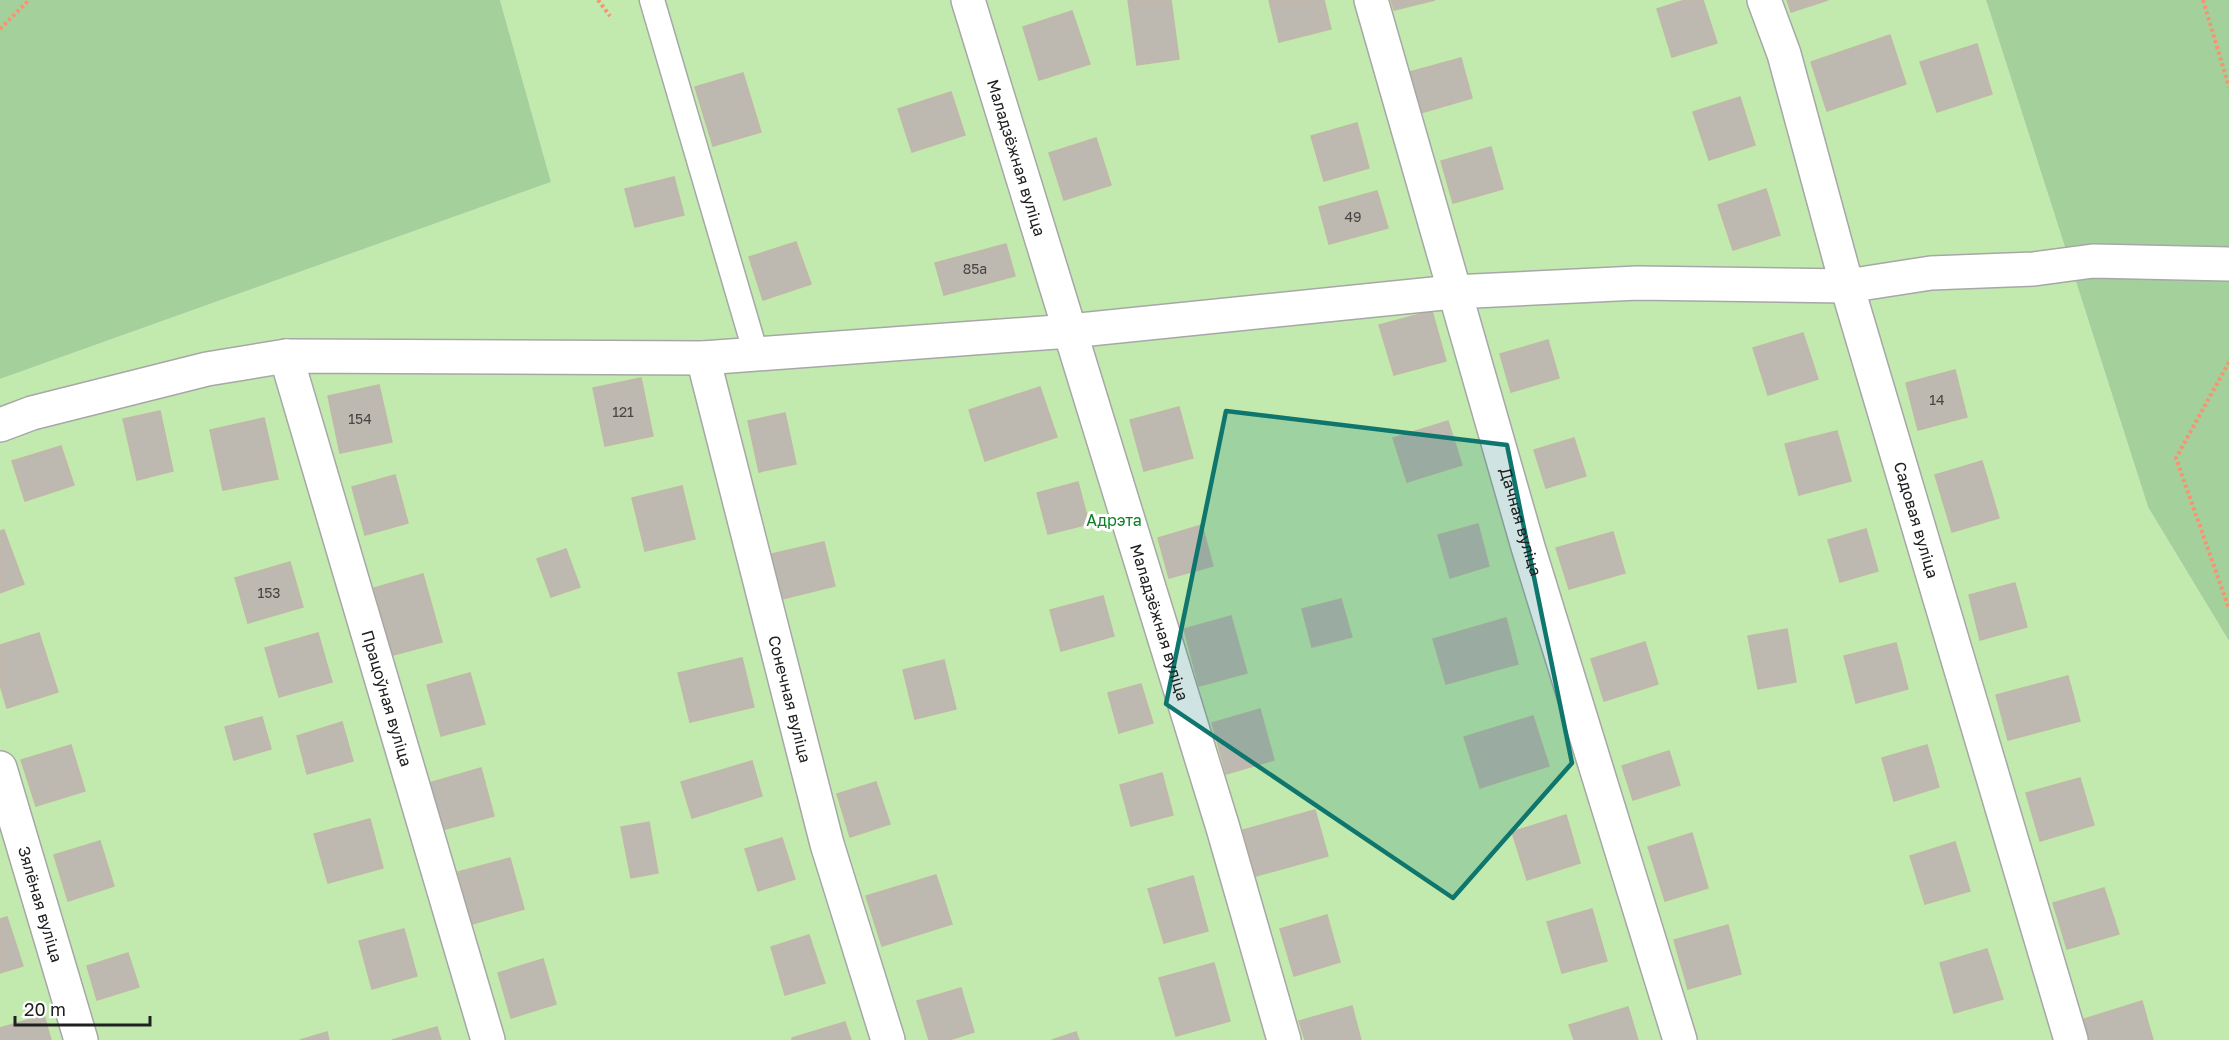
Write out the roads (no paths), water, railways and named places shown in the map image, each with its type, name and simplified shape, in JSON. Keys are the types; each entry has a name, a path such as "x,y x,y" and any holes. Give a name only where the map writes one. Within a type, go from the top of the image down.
{"street":[{"name":"Маладзёжная вуліца","path":"968,0 1223,828 1284,1040"},
{"name":"Дачная вуліца","path":"1371,0 1528,547 1680,1040"},
{"name":"Садовая вуліца","path":"1764,0 1784,54 1847,286 2071,1040"},
{"path":"0,425 32,413 207,369 286,356 702,358 1070,331 1453,292 1637,283 1847,286 1930,273 2034,269 2093,261 2229,264"},
{"name":"Працоўная вуліца","path":"286,356 488,1040"},
{"name":"Сонечная вуліца","path":"702,358 827,844 888,1040"},
{"name":"Зялёная вуліца","path":"0,768 81,1040"}],"lane":[{"path":"652,0 756,354"}],"park label":[{"name":"Адрэта","path":"1114,520"}]}
